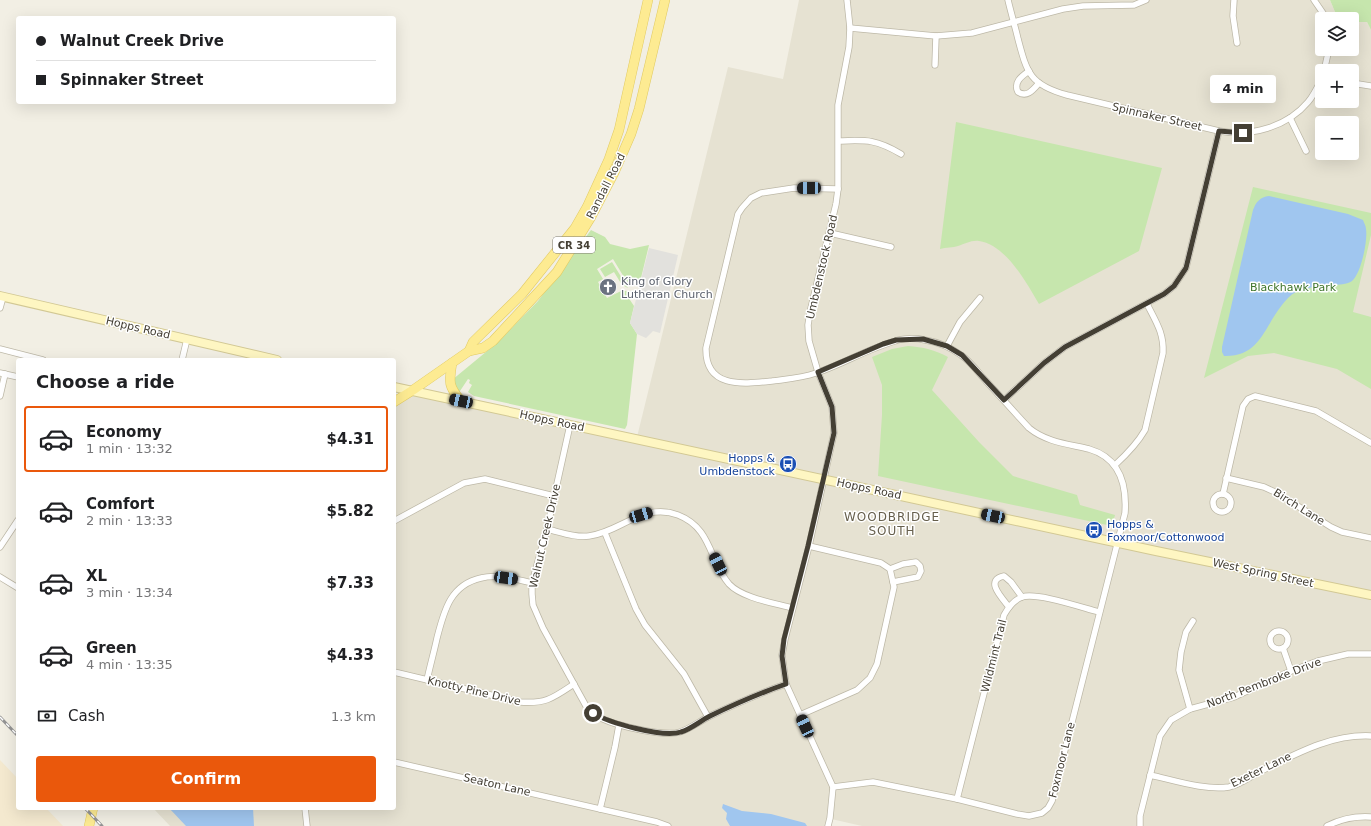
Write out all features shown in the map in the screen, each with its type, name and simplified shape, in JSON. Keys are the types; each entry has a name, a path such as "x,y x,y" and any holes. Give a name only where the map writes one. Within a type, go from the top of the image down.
{"main road":[{"name":"Randall Road","path":"469,351 473,342 522,294 576,228 587,207 609,159 619,130 648,0"},
{"name":"Randall Road","path":"396,401 469,351 483,348 493,341 557,272 591,217 614,174 631,134 639,109 665,0"},
{"name":"Hopps Road","path":"1,296 268,358"},
{"path":"452,363 449,381 454,392 461,401"},
{"name":"Hopps Road","path":"396,387 1156,551"},
{"name":"West Spring Street","path":"1156,551 1371,595"},
{"path":"89,826 93,810"}],"street":[{"name":"Umbdenstock Road","path":"833,787 786,684 782,656 792,608 832,444 834,421 832,407 818,372 809,341 808,325 830,233 838,189 838,105 849,47 850,28 847,0"},
{"name":"Spinnaker Street","path":"1008,0 1026,68 1039,84 1067,95 1219,131 1230,133 1252,133 1290,118 1308,102 1315,90"},
{"path":"850,28 936,36 972,33 1063,9 1083,6 1134,5 1146,0"},
{"path":"1234,0 1233,16 1237,43"},
{"path":"1314,0 1322,12"},
{"path":"935,65 936,36"},
{"path":"1029,71 1019,80 1016,86 1018,92 1026,94 1032,91 1039,84"},
{"path":"1359,84 1371,86"},
{"path":"1290,118 1306,151"},
{"path":"1004,400 1044,363 1065,347 1147,304 1174,286 1186,268 1219,131"},
{"path":"838,140 873,141 887,145 901,154"},
{"path":"838,189 794,188 762,193 746,202 738,214 706,348 705,358 710,370 715,375 732,382 742,383 807,376 883,344 896,340 923,339 947,346 962,355 1028,428 1037,434 1047,439 1090,450 1115,465 1131,451 1144,430 1163,353 1164,342 1160,329 1147,304"},
{"path":"830,233 891,247"},
{"path":"0,308 1,296"},
{"path":"947,346 960,322 980,298"},
{"path":"182,358 187,339"},
{"path":"0,349 35,358"},
{"path":"0,396 2,373 16,376"},
{"path":"1223,494 1243,406 1251,397 1261,397 1316,411 1371,443"},
{"name":"Walnut Creek Drive","path":"570,424 547,529 532,583 533,605 543,628 586,706 602,719 619,725 671,734 681,732 708,717 758,694 786,684"},
{"name":"Foxmoor Lane","path":"833,787 873,782 957,799 1029,816 1042,813 1048,808 1052,801 1116,542 1125,513 1126,500 1123,482 1115,465"},
{"name":"Birch Lane","path":"1226,478 1264,487 1277,493 1331,528 1342,532 1371,538"},
{"path":"396,520 464,483 474,480 485,479 554,496"},
{"path":"547,529 576,536 588,536 605,533 632,519 653,512 666,512 678,515 690,521 698,528 706,539 730,585 738,591 751,597 792,608"},
{"path":"0,547 16,523"},
{"path":"605,533 636,609 645,625 684,674 708,717"},
{"path":"800,715 858,690 870,678 877,664 894,587 890,570 881,562 808,546"},
{"path":"890,570 903,564 916,562 920,566 921,571 918,577 893,582"},
{"path":"427,680 443,614 454,594 462,586 482,577 492,576 532,583"},
{"path":"1009,607 1000,596 995,586 998,577 1004,576 1011,582 1022,597 1040,597 1099,612"},
{"path":"0,577 16,587"},
{"name":"Wildmint Trail","path":"957,799 1004,615 1009,607 1022,597"},
{"path":"1190,709 1179,670 1181,652 1186,632 1193,621"},
{"path":"1283,648 1291,671"},
{"name":"North Pembroke Drive","path":"1140,826 1140,816 1160,736 1171,720 1190,709 1234,696 1318,661 1348,654 1371,654"},
{"name":"Knotty Pine Drive","path":"396,672 520,702 530,703 539,703 555,697 574,684"},
{"path":"600,809 619,725"},
{"name":"Exeter Lane","path":"1150,775 1212,788 1230,787 1306,749 1335,740 1371,736"},
{"name":"Seaton Lane","path":"396,762 657,822 668,826"},
{"path":"828,826 833,787"},
{"path":"305,810 307,826"},
{"path":"1327,826 1335,822 1359,816 1371,817"}],"shaded area":[{"path":"799,0 1330,0 1335,12 1315,12 1315,56 1359,56 1359,22 1367,22 1371,30 1371,592 637,437 728,67 783,79"},
{"path":"649,248 678,255 660,333 653,331 646,338 637,334 630,323"},
{"path":"414,394 1371,599 1371,826 862,826 827,818 825,826 170,826 155,810 396,810 396,405"},
{"path":"0,760 16,777 16,810 48,810 63,826 0,826"}],"green space":[{"path":"1330,0 1371,0 1371,30 1367,22 1359,22 1359,12 1335,12"},
{"path":"956,122 1162,168 1139,251 1039,304 1028,285 1014,266 998,249 989,244 973,241 956,247 940,249"},
{"name":"Blackhawk Park","path":"1253,187 1371,213 1371,235 1353,312 1371,317 1371,389 1337,369 1274,353 1248,356 1204,378"},
{"path":"591,230 605,237 610,244 630,249 649,245 641,278 632,283 630,287 613,259 597,269 603,279 598,282 607,298 621,291 628,291 628,297 634,306 630,323 637,334 627,425 625,429 474,396 468,392 472,385 469,383 470,380 468,379 460,391 454,390 452,380 498,342 538,301"},
{"path":"612,262 628,288 622,285 614,272 605,277 600,269"},
{"path":"908,346 929,349 948,357 932,390 979,442 1013,476 1077,495 1080,505 1115,515 1112,526 878,476 882,415 882,385 872,357 892,349"}],"water":[{"path":"1269,196 1348,214 1363,220 1366,227 1366,234 1365,248 1361,264 1355,277 1349,283 1313,287 1294,293 1282,305 1260,339 1253,346 1246,352 1224,356 1222,347 1253,210 1259,200 1263,197"},
{"path":"723,804 742,811 771,814 805,823 807,826 730,826 726,819 727,813 722,808"},
{"path":"171,810 253,810 254,826 186,826"}],"railway":[{"path":"0,717 16,734"},
{"path":"87,810 102,826"}],"place":[{"name":"King of Glory Lutheran Church","path":"608,287"},
{"name":"Hopps & Umbdenstock","path":"788,464"},
{"name":"Hopps & Foxmoor/Cottonwood","path":"1094,530"}],"district":[{"name":"WOODBRIDGE SOUTH","path":"892,524"}],"route":[{"path":"593,713 602,719 619,725 671,734 681,732 708,717 758,694 786,684 782,656 784,639 808,546 834,433 832,407 818,372 883,344 896,340 923,339 947,346 962,355 1004,400 1044,363 1065,347 1147,304 1174,286 1186,268 1219,131 1243,133"}]}
